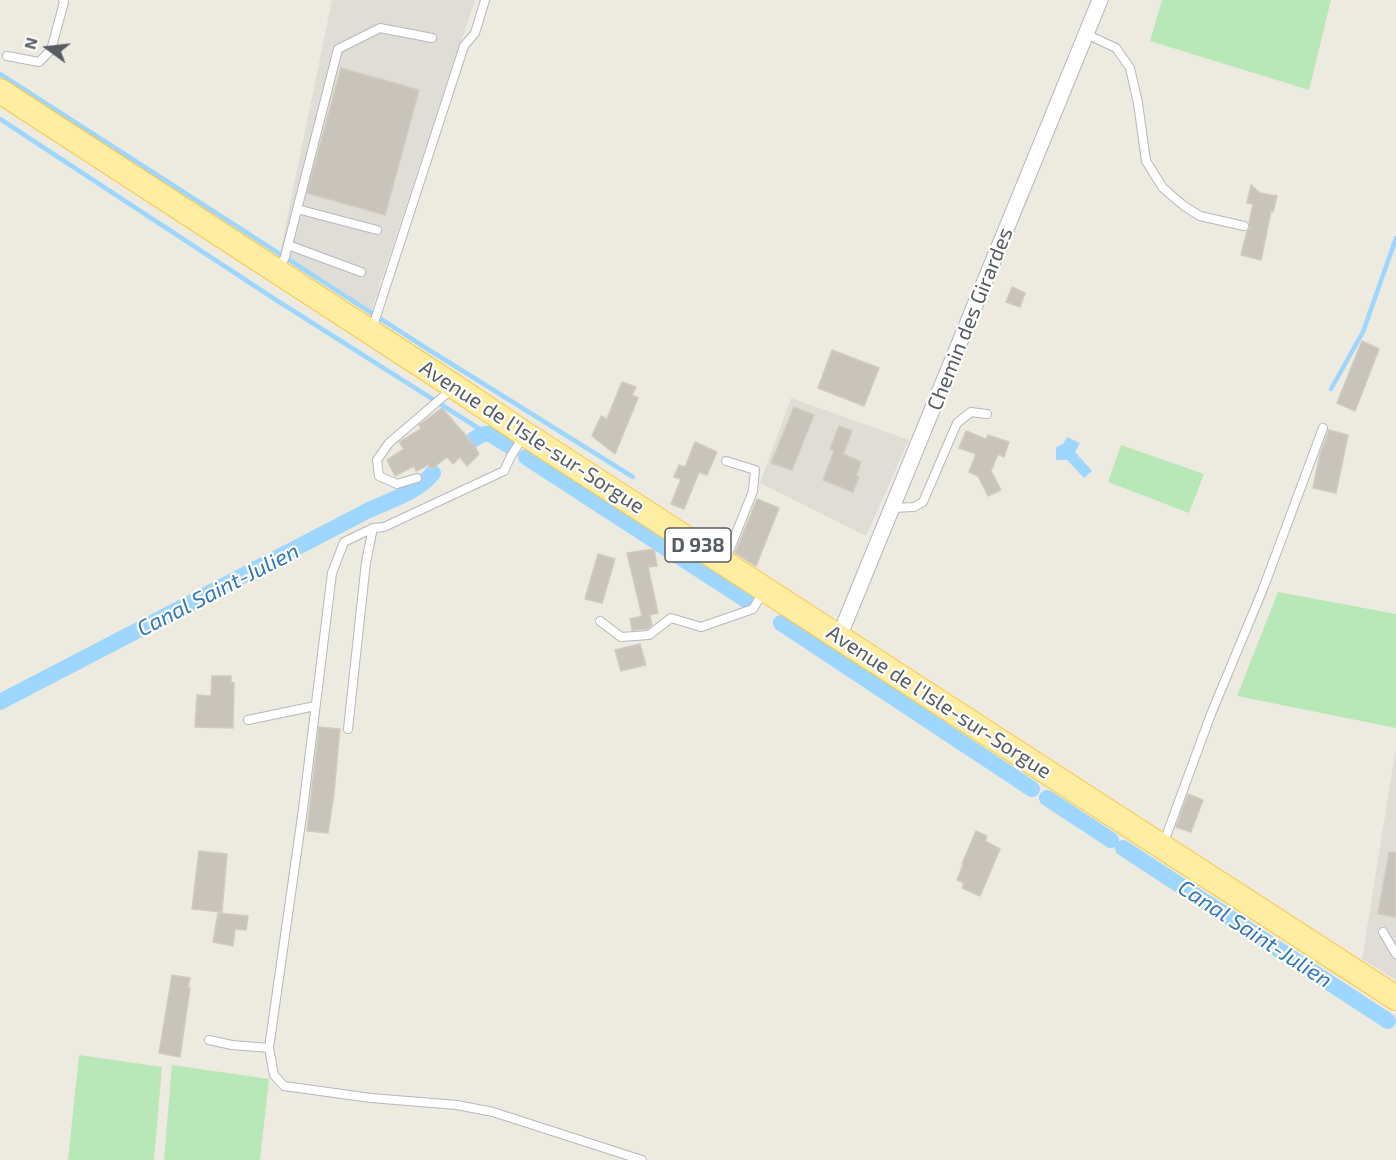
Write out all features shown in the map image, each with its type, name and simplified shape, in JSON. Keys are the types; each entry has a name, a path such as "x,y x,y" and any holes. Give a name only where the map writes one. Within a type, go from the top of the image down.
{"main road":[{"name":"Avenue de l'Isle-sur-Sorgue","path":"0,92 1396,998"}],"street":[{"name":"Chemin des Girardes","path":"839,637 1100,0"}],"lane":[{"path":"7,56 39,62 51,50 63,0"},
{"path":"371,332 464,46 475,33 485,0"},
{"path":"278,272 288,246 338,48 380,28 432,38"},
{"path":"1086,34 1116,48 1130,68 1138,103 1146,161 1163,188 1200,216 1244,226"},
{"path":"297,209 377,230"},
{"path":"288,246 361,272"},
{"path":"417,478 396,484 379,476 377,460 388,444 455,387"},
{"path":"892,508 914,507 923,502 957,423 971,412 987,414"},
{"path":"1162,847 1323,428"},
{"path":"525,434 504,471 384,527 373,528 344,542 332,573 303,809 269,1048 274,1075 284,1086 493,1112 642,1160"},
{"path":"725,562 753,491 755,470 726,461"},
{"path":"348,729 366,562 373,528"},
{"path":"600,621 621,637 649,635 670,618 701,627 753,609 765,589"},
{"path":"249,720 315,706"},
{"path":"1383,932 1396,954"},
{"path":"209,1040 232,1045 269,1048"}],"shaded area":[{"path":"332,0 475,0 370,315 280,253"},
{"path":"791,398 909,440 866,536 760,483"},
{"path":"1396,748 1396,980 1362,959"}],"green space":[{"path":"1162,0 1331,0 1309,90 1150,41"},
{"path":"1121,445 1204,474 1189,513 1108,482"},
{"path":"1278,592 1396,614 1396,728 1237,696"},
{"path":"79,1055 162,1067 154,1160 68,1160"},
{"path":"172,1065 269,1079 260,1160 164,1160"}],"water":[{"path":"1067,437 1080,443 1075,452 1092,471 1084,478 1067,460 1056,460 1056,447 1063,444"}],"building":[{"path":"341,68 419,90 385,215 307,193"},
{"path":"1251,185 1260,193 1277,196 1273,212 1271,211 1261,260 1241,255 1247,231 1250,228 1253,204 1247,203"},
{"path":"1012,287 1025,293 1020,307 1006,302"},
{"path":"1362,341 1379,349 1355,411 1337,403"},
{"path":"832,350 879,368 864,406 818,388"},
{"path":"622,382 636,387 632,395 638,398 615,454 592,436 601,416 607,419"},
{"path":"794,407 814,415 792,470 771,463"},
{"path":"442,408 479,454 467,466 460,457 453,464 447,457 432,469 428,465 416,471 414,466 395,476 387,460 404,449 399,442 421,429 419,425"},
{"path":"839,426 852,431 843,454 861,462 856,476 859,477 853,492 823,480 834,451 830,449"},
{"path":"1329,430 1348,435 1336,493 1313,488 1320,454"},
{"path":"966,431 986,439 988,435 1009,442 1004,457 998,454 991,471 1001,490 988,496 978,476 969,472 976,454 959,448"},
{"path":"695,442 717,452 707,475 699,472 684,509 671,504 681,479 674,477 679,465 685,467"},
{"path":"757,499 779,508 756,566 735,553"},
{"path":"654,549 657,566 648,567 658,613 650,615 652,625 647,629 632,630 630,619 642,616 627,553"},
{"path":"598,554 615,559 602,603 585,599"},
{"path":"640,644 646,665 621,671 615,650"},
{"path":"212,676 231,676 231,682 234,683 233,728 195,727 197,695 211,696"},
{"path":"319,727 340,729 328,833 307,831"},
{"path":"1188,794 1203,800 1191,832 1176,827"},
{"path":"976,831 987,836 985,841 1000,849 980,896 962,888 964,883 957,880"},
{"path":"199,851 227,854 222,912 192,909"},
{"path":"1389,852 1396,853 1396,917 1378,914"},
{"path":"218,913 248,916 246,930 235,929 233,946 213,942"},
{"path":"172,975 190,978 180,1057 159,1053"}],"waterway":[{"path":"0,74 426,348 633,477"},
{"path":"0,119 273,298 486,433"},
{"path":"1331,389 1363,332 1396,238"},
{"name":"Canal Saint-Julien","path":"473,440 481,435 490,434 511,447"},
{"name":"Canal Saint-Julien","path":"526,457 746,600"},
{"name":"Canal Saint-Julien","path":"0,702 369,510 404,495 427,480 433,473"},
{"name":"Canal Saint-Julien","path":"781,623 1032,789"},
{"name":"Canal Saint-Julien","path":"1047,798 1111,840"},
{"name":"Canal Saint-Julien","path":"1123,848 1388,1021"}]}
